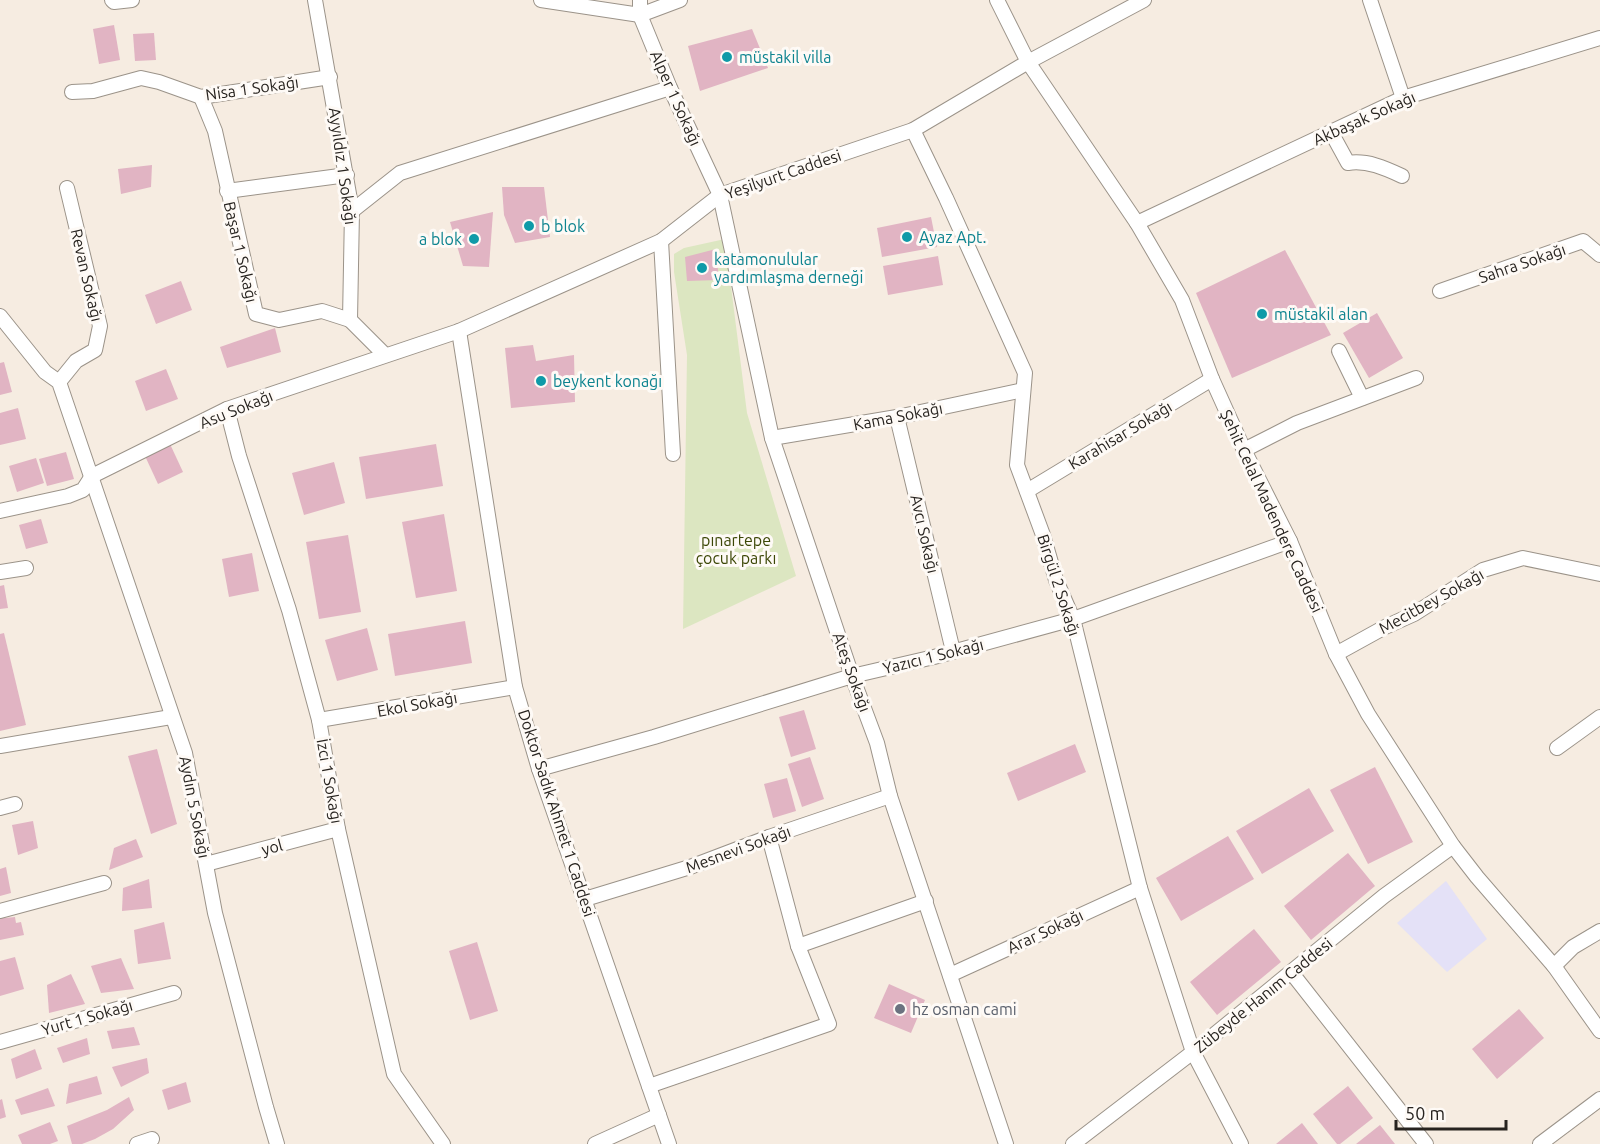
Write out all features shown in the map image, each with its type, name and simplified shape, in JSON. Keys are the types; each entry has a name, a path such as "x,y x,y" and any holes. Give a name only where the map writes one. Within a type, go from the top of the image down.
{"street":[{"path":"113,1 132,0"},
{"name":"Ayyıldız 1 Sokağı","path":"315,0 352,211 350,320"},
{"path":"541,0 640,15 680,0"},
{"name":"Alper 1 Sokağı","path":"640,0 640,15 670,88 720,195"},
{"name":"Şehit Celal Madendere Caddesi","path":"997,0 1028,62 1137,223 1182,300 1212,379 1244,450 1290,541 1336,654 1368,714 1453,846 1476,877 1554,966 1600,1030"},
{"name":"Yeşilyurt Caddesi","path":"385,355 459,331 661,241 720,195 913,130 1028,62 1144,0"},
{"path":"1370,0 1403,98"},
{"name":"Akbaşak Sokağı","path":"1137,223 1403,98 1600,38"},
{"name":"Nisa 1 Sokağı","path":"72,92 118,86 141,78 201,97 330,77"},
{"path":"352,211 400,173 670,88"},
{"name":"Başar 1 Sokağı","path":"201,97 215,131 226,191 256,314 279,320 322,311 350,320"},
{"name":"Birgül 2 Sokağı","path":"913,130 1025,373 1017,465 1056,579 1073,619 1140,888 1193,1052 1241,1144"},
{"path":"1331,132 1348,163 1357,162 1382,167 1402,176"},
{"path":"226,191 347,174"},
{"name":"Revan Sokağı","path":"59,382 76,361 95,350 100,326 67,188"},
{"name":"Ateş Sokağı","path":"720,195 772,438 852,676 878,743 890,796 1006,1144"},
{"path":"661,241 673,454"},
{"name":"Sahra Sokağı","path":"1440,291 1583,242 1600,255"},
{"path":"0,316 45,372 59,382"},
{"path":"350,320 385,355"},
{"name":"Doktor Sadık Ahmet 1 Caddesi","path":"459,331 516,687 539,769 669,1144"},
{"path":"1339,351 1362,399"},
{"name":"Asu Sokağı","path":"0,511 68,496 84,490 92,476 227,409 385,355"},
{"path":"1244,450 1297,423 1416,378"},
{"name":"Karahisar Sokağı","path":"1027,491 1212,379"},
{"name":"Aydın 5 Sokağı","path":"59,382 185,753 215,913 266,1107 278,1144"},
{"name":"Kama Sokağı","path":"772,438 897,417 1023,390"},
{"name":"İzci 1 Sokağı","path":"227,409 238,456 289,610 320,720 338,829 394,1074 443,1144"},
{"name":"Avcı Sokağı","path":"897,417 953,651"},
{"name":"Yazıcı 1 Sokağı","path":"539,769 654,737 852,676 1073,619 1290,541"},
{"name":"Mecitbey Sokağı","path":"1336,654 1414,614 1483,570 1523,558 1600,574"},
{"path":"0,572 26,568"},
{"name":"Ekol Sokağı","path":"320,720 516,687"},
{"path":"0,746 171,717"},
{"path":"1557,748 1600,717"},
{"name":"Mesnevi Sokağı","path":"585,898 690,867 769,837 890,796"},
{"path":"0,808 15,804"},
{"name":"yol","path":"206,864 338,829"},
{"path":"649,1086 829,1024 798,946 769,837"},
{"name":"Zübeyde Hanım Caddesi","path":"1073,1144 1193,1052 1384,896 1453,846"},
{"path":"0,910 104,883"},
{"name":"Arar Sokağı","path":"950,975 1140,888"},
{"path":"798,946 926,901"},
{"path":"1554,966 1574,947 1600,931"},
{"path":"1291,972 1426,1144"},
{"name":"Yurt 1 Sokağı","path":"0,1042 174,993"},
{"path":"1540,1144 1600,1099"},
{"path":"595,1144 658,1115"},
{"path":"137,1144 152,1138"}],"shaded area":[{"path":"1446,881 1487,939 1447,972 1397,923"}],"green space":[{"name":"pınartepe çocuk parkı","path":"725,239 747,413 796,576 683,629 687,355 674,272 674,254 684,248"}],"building":[{"path":"114,25 120,60 99,64 93,29"},
{"name":"müstakil villa","path":"752,29 768,68 700,91 688,46"},
{"path":"154,33 156,60 135,61 133,34"},
{"path":"152,165 151,187 121,194 118,169"},
{"name":"b blok","path":"502,187 544,187 550,237 515,243 504,215"},
{"name":"a blok","path":"493,212 489,267 463,266 450,222"},
{"name":"Ayaz Apt.","path":"931,217 937,247 882,257 877,228"},
{"name":"katamonulular yardımlaşma derneği","path":"716,249 719,280 687,281 685,257"},
{"name":"müstakil alan","path":"1285,250 1331,335 1232,378 1196,293"},
{"name":"Ayaz Apt.","path":"938,256 943,285 888,295 883,266"},
{"path":"181,281 192,310 156,324 145,295"},
{"path":"1377,313 1403,358 1369,378 1343,333"},
{"path":"275,328 281,352 227,368 220,347"},
{"name":"beykent konağı","path":"533,345 536,361 574,355 575,402 511,408 505,348"},
{"path":"4,362 12,392 0,395 0,363"},
{"path":"166,369 178,399 146,411 135,381"},
{"path":"18,408 26,439 0,445 0,413"},
{"path":"170,444 183,472 158,484 145,456"},
{"path":"436,444 443,486 366,499 359,457"},
{"path":"66,452 74,479 47,486 39,459"},
{"path":"36,458 44,483 17,492 9,466"},
{"path":"334,462 345,503 304,515 292,473"},
{"path":"444,514 457,591 416,598 402,522"},
{"path":"41,519 48,543 26,549 19,525"},
{"path":"348,535 361,612 319,619 306,542"},
{"path":"252,553 259,591 229,597 222,559"},
{"path":"4,585 8,608 0,609 0,586"},
{"path":"465,621 472,663 395,676 388,634"},
{"path":"367,628 378,670 337,681 325,640"},
{"path":"4,633 26,725 0,731 0,634"},
{"path":"804,710 816,749 791,757 779,717"},
{"path":"1075,744 1086,772 1018,801 1007,773"},
{"path":"157,749 177,824 151,834 128,756"},
{"path":"810,757 824,799 802,807 788,764"},
{"path":"1375,767 1413,842 1368,864 1330,790"},
{"path":"787,778 796,811 773,818 764,784"},
{"path":"1309,788 1334,831 1262,874 1236,831"},
{"path":"33,821 38,848 18,855 12,825"},
{"path":"1228,836 1254,879 1181,921 1156,878"},
{"path":"136,839 143,857 109,870 114,848"},
{"path":"1348,853 1375,886 1311,940 1284,906"},
{"path":"6,867 11,893 0,896 0,869"},
{"path":"149,879 152,908 122,911 123,888"},
{"path":"4,915 5,918 15,917 16,923 21,922 24,935 0,940 0,916"},
{"path":"164,922 171,959 138,964 134,930"},
{"path":"1254,929 1281,962 1217,1015 1190,982"},
{"path":"477,942 498,1011 470,1020 449,951"},
{"path":"15,957 24,989 0,996 0,961"},
{"path":"121,958 134,989 101,993 91,966"},
{"path":"71,974 85,1004 49,1013 47,985"},
{"name":"hz osman cami","path":"889,984 925,1000 911,1033 874,1018"},
{"path":"1519,1009 1544,1038 1497,1079 1472,1049"},
{"path":"134,1027 140,1045 112,1049 107,1031"},
{"path":"87,1038 90,1054 63,1063 57,1048"},
{"path":"35,1049 42,1069 16,1079 11,1059"},
{"path":"147,1058 149,1073 121,1087 112,1067"},
{"path":"97,1076 102,1094 66,1104 69,1084"},
{"path":"186,1082 191,1102 168,1110 162,1090"},
{"path":"1348,1086 1373,1118 1337,1144 1313,1114"},
{"path":"48,1088 55,1106 21,1115 15,1100"},
{"path":"129,1097 134,1110 113,1129 82,1144 72,1144 67,1126 107,1110"},
{"path":"2,1099 6,1117 0,1119 0,1100"},
{"path":"50,1122 58,1141 50,1144 22,1144 18,1135"},
{"path":"1302,1123 1318,1144 1276,1144"},
{"path":"1380,1125 1395,1144 1356,1144"}],"place":[{"name":"müstakil villa","path":"727,57"},
{"name":"b blok","path":"529,226"},
{"name":"Ayaz Apt.","path":"907,237"},
{"name":"a blok","path":"474,239"},
{"name":"katamonulular yardımlaşma derneği","path":"702,268"},
{"name":"müstakil alan","path":"1262,314"},
{"name":"beykent konağı","path":"541,381"},
{"name":"hz osman cami","path":"900,1009"}]}
